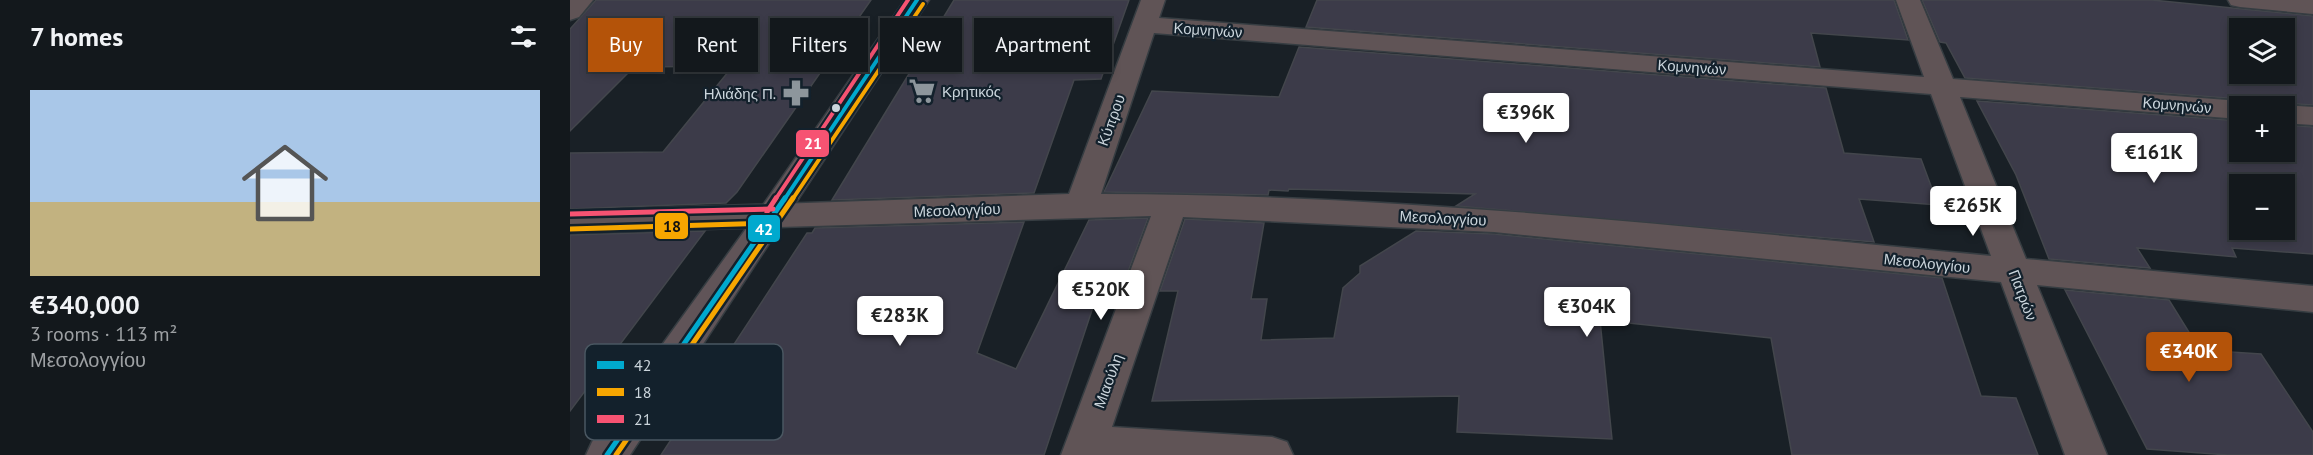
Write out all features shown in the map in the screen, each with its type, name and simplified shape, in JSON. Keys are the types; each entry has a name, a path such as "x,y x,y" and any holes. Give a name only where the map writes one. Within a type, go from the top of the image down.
{"main road":[{"path":"685,344 774,216 917,0"},
{"path":"607,455 617,440"}],"street":[{"path":"570,12 581,0"},
{"name":"Πατρών","path":"1908,0 2086,455"},
{"path":"2240,0 2313,6"},
{"name":"Κομνηνών","path":"1149,13 1942,86 2229,109"},
{"name":"Κύπρου","path":"1081,205 1149,13"},
{"path":"2295,115 2313,116"},
{"name":"Μεσολογγίου","path":"570,222 1081,205 1171,205 1494,221 2313,299"},
{"name":"Μιαούλη","path":"1084,449 1171,205"},
{"path":"1084,449 1272,455"}],"building":[{"path":"596,0 871,0 858,18 770,18 770,72 821,72 737,192 726,203 570,209 570,153 663,152 728,72 758,72 758,18 675,18 675,67 663,67 663,18 588,18 588,72 629,72 570,131 570,29"},
{"path":"954,0 1129,0 1112,48 1112,18 974,18 974,72 1103,72 1101,79 1074,80 1034,193 832,200 910,72 962,72 962,18 943,18"},
{"path":"1317,0 1894,0 1908,40 1811,33 1820,67 1306,27"},
{"path":"1922,0 2152,0 2313,16 2313,105 2295,104 2295,96 2229,96 2229,98 1965,78 1946,43 1940,42"},
{"path":"1299,47 1826,88 1844,153 1921,159 1938,205 1859,199 1874,242 1456,206 1475,194 1289,189 1288,191 1269,190 1268,195 1104,192 1152,91 1279,97"},
{"path":"1977,101 2229,120 2229,162 2295,162 2295,126 2313,127 2313,254 2232,248 2236,257 2137,248 2150,268 2049,259 2016,175"},
{"path":"1148,218 1120,293 1101,293 1096,298 1044,455 661,455 671,440 783,440 783,344 734,344 807,233 812,233 815,228 1024,222 977,353 1016,369 1089,220"},
{"path":"1185,219 1264,223 1251,299 1267,299 1261,340 1334,338 1343,288 1360,273 1360,266 1416,231 1494,234 1942,278 1981,396 2016,398 2038,455 1792,455 1771,338 1600,320 1612,439 1457,432 1459,396 1152,401 1178,291 1160,291"},
{"path":"705,231 620,344 585,344 585,391 570,411 570,235"},
{"path":"2065,290 2169,300 2200,350 2261,354 2313,432 2313,455 2228,455 2147,449"}],"transit line":[{"name":"21","path":"767,212 908,0"},
{"name":"42","path":"684,344 773,216 917,0"},
{"name":"18","path":"693,344 923,4"},
{"name":"21","path":"570,214 773,209"},
{"name":"18","path":"570,229 773,223"},
{"name":"42","path":"607,455 617,440"},
{"name":"18","path":"616,455 626,440"}],"place":[{"name":"Κρητικός","path":"922,91"},
{"name":"Ηλιάδης Π.","path":"796,93"}]}
